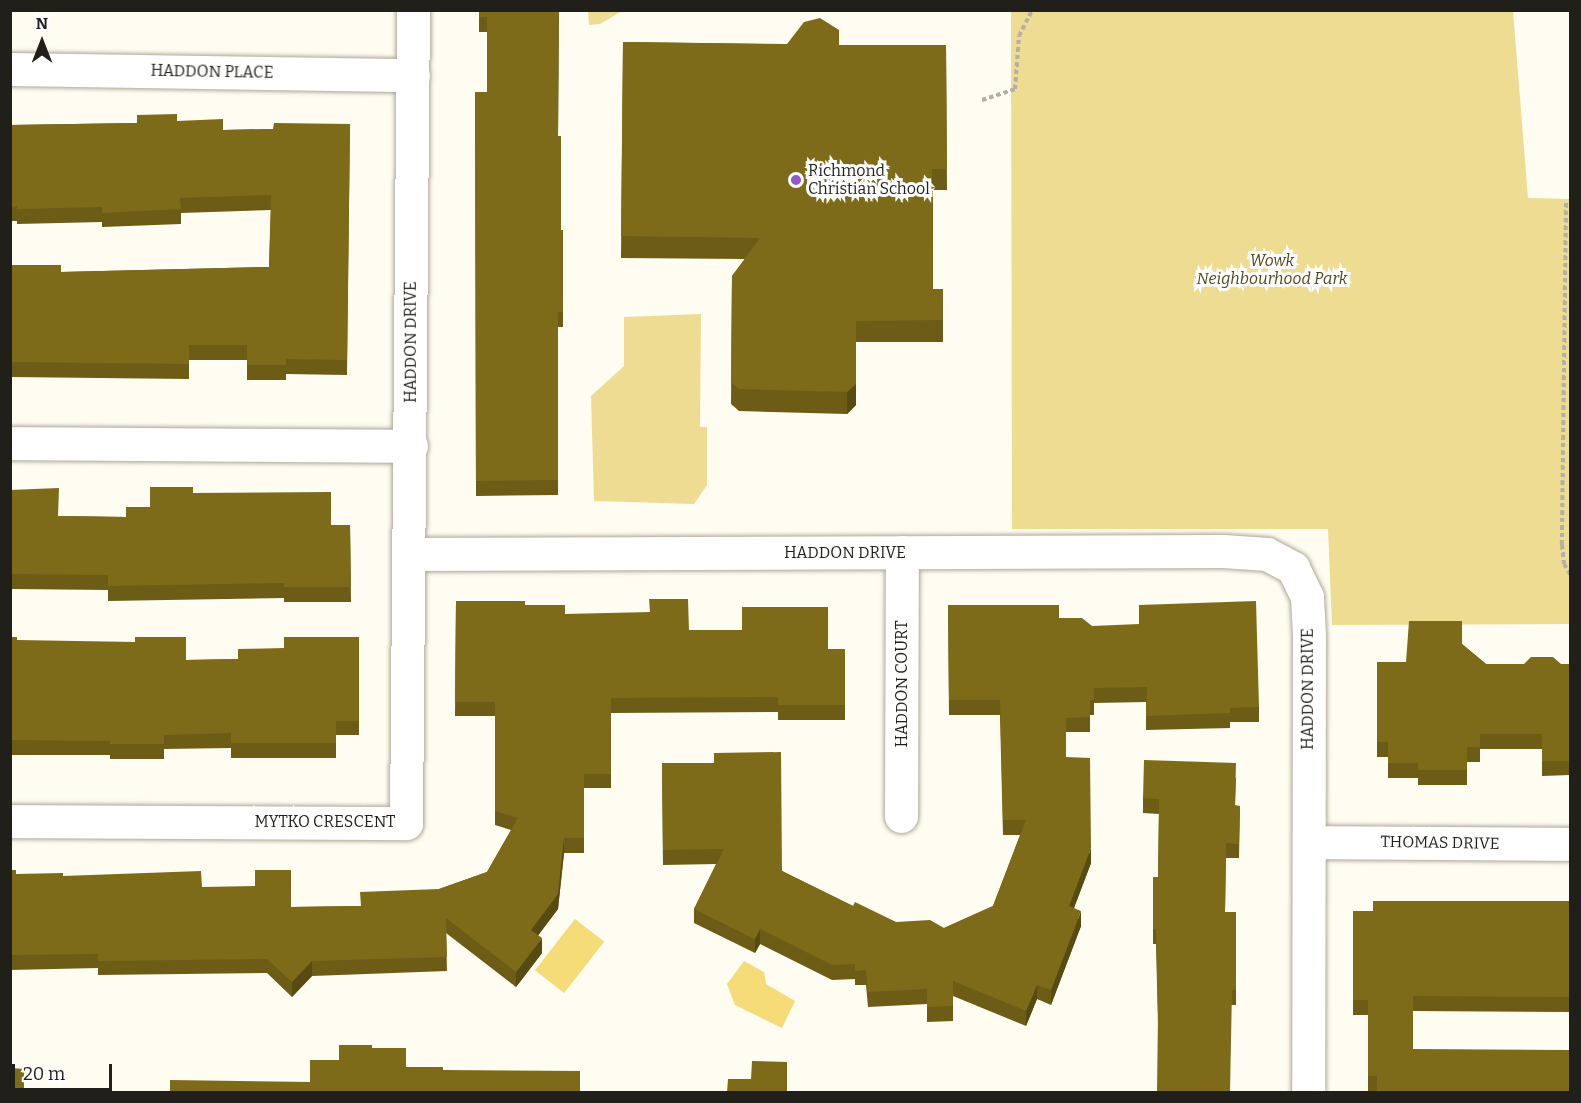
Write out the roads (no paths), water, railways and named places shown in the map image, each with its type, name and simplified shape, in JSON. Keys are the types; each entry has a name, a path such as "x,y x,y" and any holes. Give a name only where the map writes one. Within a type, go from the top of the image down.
{"street":[{"name":"HADDON DRIVE","path":"413,10 409,554 1223,551 1267,554 1293,567 1307,597 1308,1092"},
{"name":"HADDON PLACE","path":"10,69 413,75"},
{"path":"10,443 411,446"},
{"name":"HADDON COURT","path":"901,816 902,552"},
{"name":"MYTKO CRESCENT","path":"10,821 406,823 409,554"},
{"name":"THOMAS DRIVE","path":"1309,842 1570,844"}],"place":[{"name":"Richmond Christian School","path":"796,180"}],"park label":[{"name":"Wowk Neighbourhood Park","path":"1272,270"}]}
